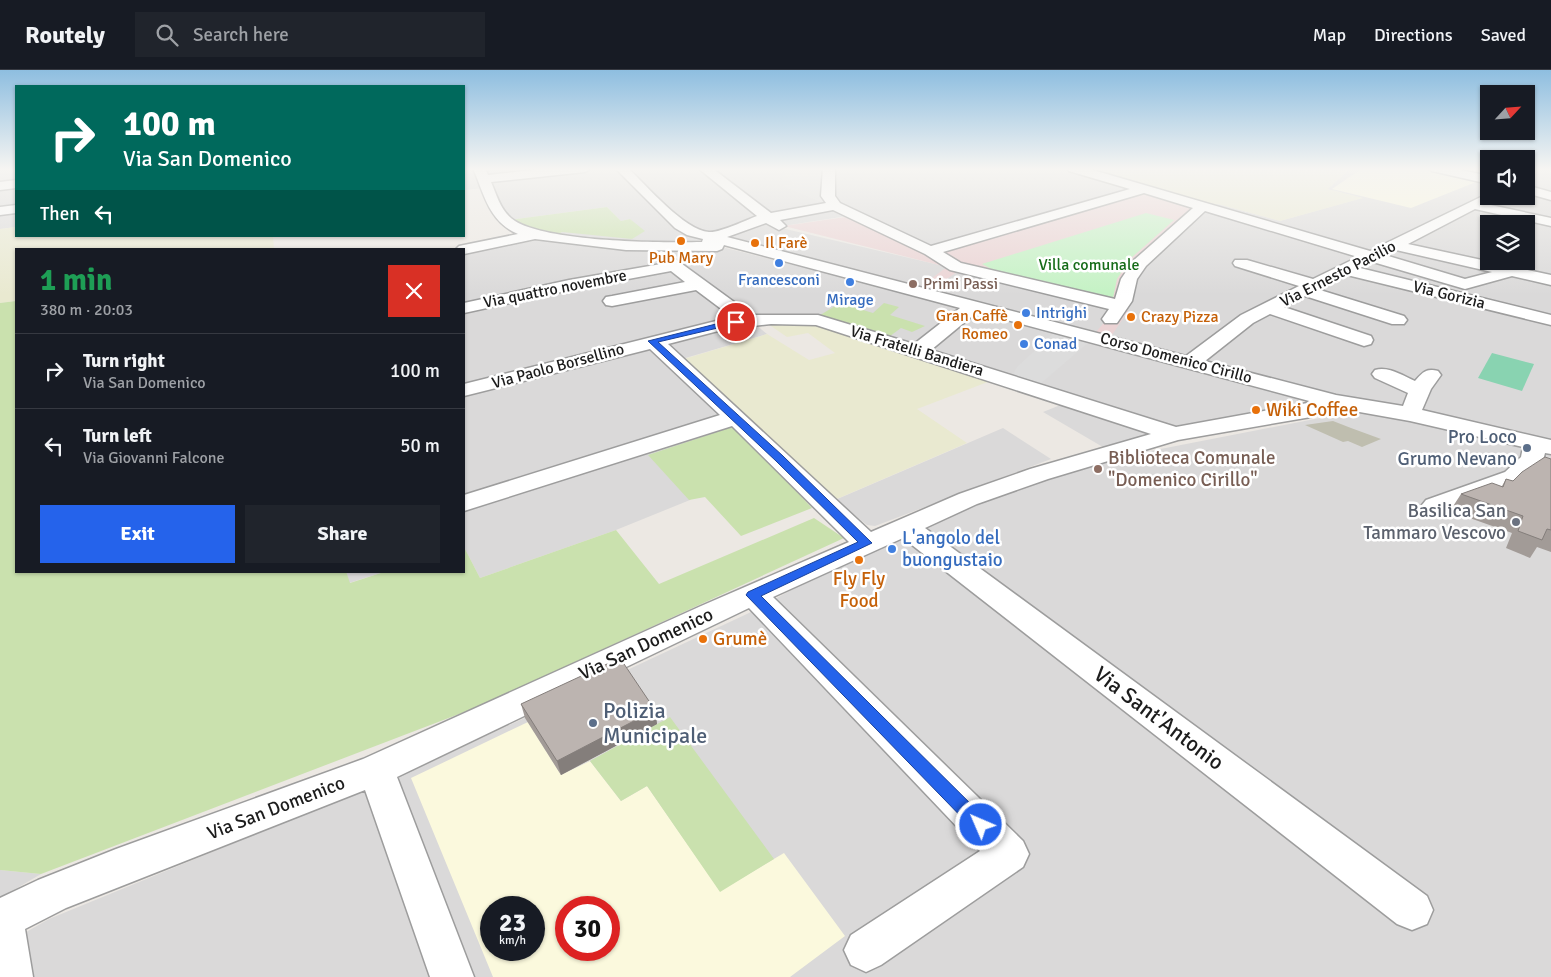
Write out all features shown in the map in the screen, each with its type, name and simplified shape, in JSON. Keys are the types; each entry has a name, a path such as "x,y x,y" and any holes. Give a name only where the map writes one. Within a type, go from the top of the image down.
{"street":[{"path":"496,210 512,227 535,236 593,244 651,248 744,246"},
{"name":"Corso Domenico Cirillo","path":"665,210 680,225 692,232 744,246 939,279 975,305 1335,401 1410,414 1543,445"},
{"path":"759,210 781,228"},
{"path":"696,247 712,237 796,210"},
{"path":"852,210 930,251 1070,210"},
{"path":"1099,337 1120,306 1129,279 1140,263 1198,210"},
{"path":"1218,210 1466,284 1512,271"},
{"name":"Via Ernesto Pacilio","path":"1192,362 1247,320 1374,257 1462,210"},
{"path":"1501,210 1551,222"},
{"path":"465,249 535,236"},
{"path":"1394,245 1551,280"},
{"path":"651,248 747,320"},
{"path":"930,251 939,279 1120,306"},
{"path":"1241,263 1398,320"},
{"name":"Via quattro novembre","path":"465,308 569,285 675,266"},
{"name":"Via Gorizia","path":"1346,270 1551,320"},
{"path":"612,301 699,284"},
{"path":"918,350 975,305"},
{"path":"1271,309 1364,340"},
{"name":"Via Fratelli Bandiera","path":"652,341 747,320 790,318 818,320 918,350 1175,434"},
{"path":"652,341 866,543"},
{"name":"Via Paolo Borsellino","path":"465,390 652,341"},
{"path":"1382,374 1426,383 1410,414"},
{"name":"Via San Domenico","path":"1,919 52,894 116,868 378,777 752,595 968,499 1039,474 1175,434 1311,410 1335,401"},
{"path":"465,504 735,418"},
{"path":"1435,504 1514,477 1543,445"},
{"name":"Via Sant'Antonio","path":"905,526 1412,910"},
{"path":"752,595 1009,854 866,950"},
{"path":"378,777 452,977"},
{"path":"1,919 11,977"}],"shaded area":[{"path":"0,210 15,210 15,227 0,229"},
{"path":"503,210 582,210 509,220"},
{"path":"610,210 756,210 763,216 694,246 637,245 557,235 562,232 638,227 630,219 621,221"},
{"path":"765,210 794,210 770,214"},
{"path":"824,210 836,210 847,216 783,226 773,218"},
{"path":"851,210 1054,210 928,246"},
{"path":"1058,210 1204,210 1152,257 1133,282 1126,299 1128,311 1110,338 1095,333 1116,309 961,269 933,289 921,286 947,267 784,226 859,215 931,246"},
{"path":"1206,210 1241,210 1280,221 1318,210 1551,210 1551,443 1283,385 1095,332 721,236 756,222 965,271 1135,282 1145,264"},
{"path":"545,239 713,249 726,248 1092,340 1301,396 1296,407 1164,428 1108,450 1043,412 1068,402 790,321 756,325 767,334 682,359 750,420 690,500 616,530 480,578 465,549 465,253"},
{"path":"1055,332 1090,341 1039,385 1011,377 1018,366"},
{"path":"1351,412 1416,418 1551,450 1551,977 0,977 0,947 49,919 422,766 749,613 841,563 950,514 1065,474 1140,453"},
{"path":"1333,421 1381,439 1362,447 1348,441 1343,442 1305,425"},
{"path":"1003,428 1051,459 875,526 867,525 835,500"},
{"path":"346,573 381,573 349,583"},
{"path":"528,722 561,775 590,761 621,801 647,786 720,891 784,853 845,936 790,977 493,977 486,961 545,961 545,896 480,896 480,945 411,778"},
{"path":"0,870 41,874 0,898"}],"green space":[{"path":"582,210 610,210 621,221 630,219 645,231 632,239 562,232 557,235 541,232 509,220"},
{"path":"1241,210 1319,210 1280,221"},
{"name":"Villa comunale","path":"1146,213 1174,220 1130,259 1117,279 1112,303 997,272 982,264"},
{"path":"15,227 15,237 273,237 274,248 15,248 15,301 0,303 0,229"},
{"path":"15,301 15,573 347,573 350,583 381,573 465,573 465,549 480,578 616,530 659,584 814,518 844,538 480,706 41,874 0,870 0,303"},
{"path":"840,303 873,313 884,303 899,307 890,315 925,326 912,332 901,328 886,339 817,317"},
{"path":"816,322 993,380 917,409 967,443 832,501 788,456 684,359 767,334 809,360 835,353 808,333 787,337 768,324"},
{"path":"1492,353 1534,364 1522,391 1478,378"},
{"path":"735,426 812,508 741,536 705,497 689,500 648,455"},
{"path":"670,717 774,859 720,892 647,786 621,801 590,761"}],"building":[{"path":"1545,457 1551,459 1551,530 1547,529 1542,540 1518,531 1523,516 1461,494 1492,483 1503,487 1506,479 1513,481 1522,472"},
{"name":"Polizia Municipale","path":"620,658 655,710 557,761 521,704"}],"place":[{"name":"Pub Mary","path":"681,241"},
{"name":"Il Farè","path":"755,243"},
{"name":"Francesconi","path":"779,263"},
{"name":"Mirage","path":"850,282"},
{"name":"Primi Passi","path":"913,284"},
{"name":"Intrighi","path":"1026,313"},
{"name":"Crazy Pizza","path":"1131,317"},
{"name":"Gran Caffè Romeo","path":"1018,325"},
{"name":"Conad","path":"1024,344"},
{"name":"Wiki Coffee","path":"1256,410"},
{"name":"Pro Loco Grumo Nevano","path":"1527,448"},
{"name":"Biblioteca Comunale \"Domenico Cirillo\"","path":"1098,469"},
{"name":"Basilica San Tammaro Vescovo","path":"1516,522"},
{"name":"L'angolo del buongustaio","path":"892,549"},
{"name":"Fly Fly Food","path":"859,560"},
{"name":"Grumè","path":"703,639"},
{"name":"Polizia Municipale","path":"593,723"}],"route":[{"path":"736,322 652,341 780,458 866,543 752,595 981,825"}]}
